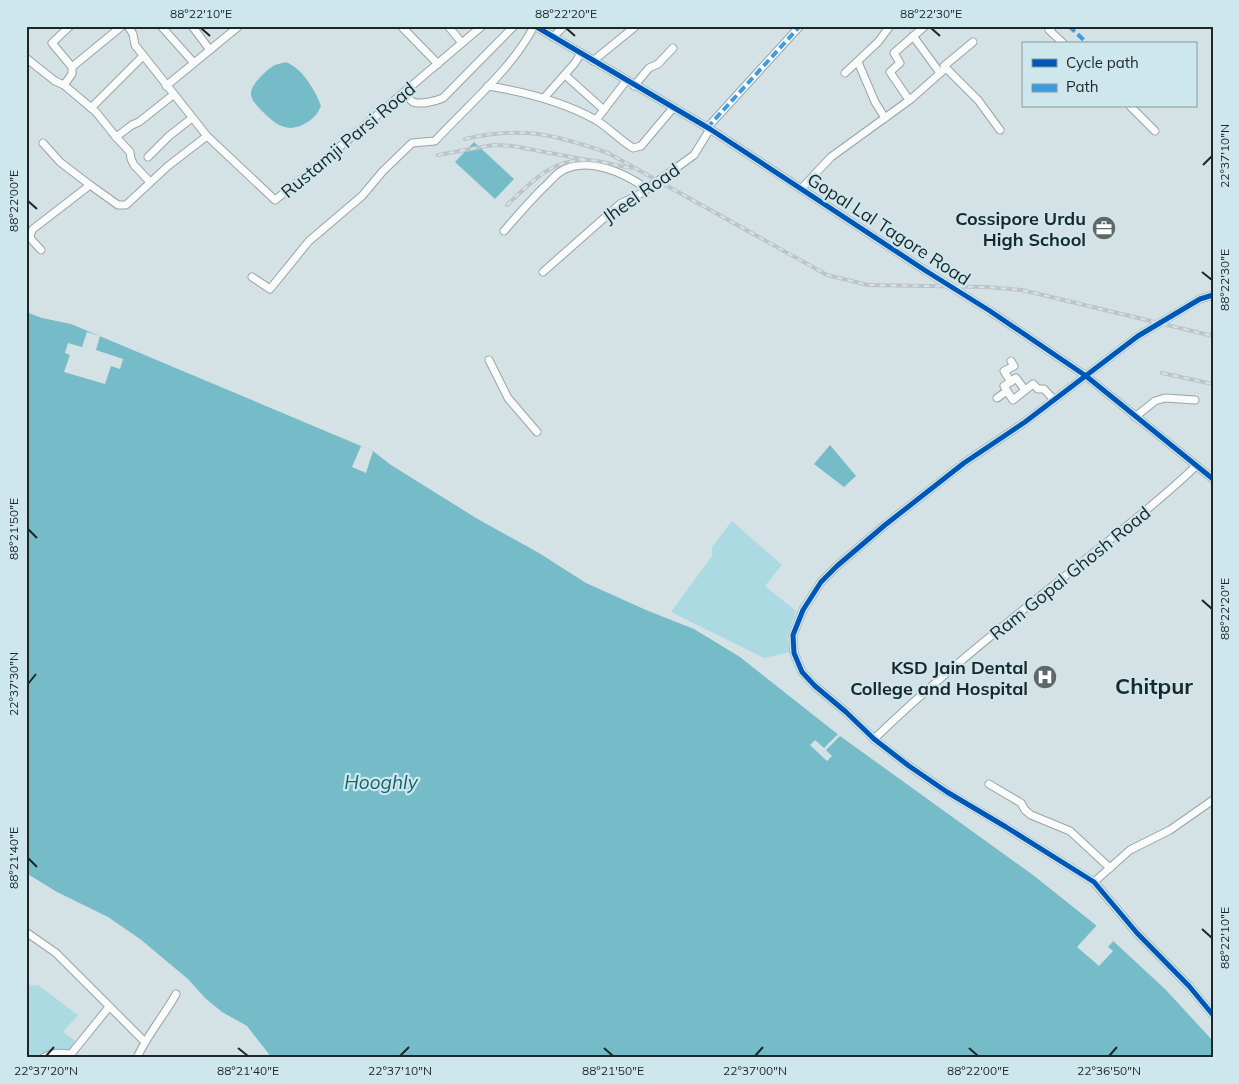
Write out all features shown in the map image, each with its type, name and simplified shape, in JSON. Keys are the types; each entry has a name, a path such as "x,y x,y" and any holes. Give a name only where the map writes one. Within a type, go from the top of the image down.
{"street":[{"path":"64,85 72,74 72,67 52,43 70,26"},
{"path":"72,67 122,26"},
{"name":"Rustamji Parsi Road","path":"128,26 133,34 135,45 207,136 275,200 482,26"},
{"path":"161,26 194,64"},
{"path":"192,26 210,50"},
{"path":"166,86 239,26"},
{"path":"401,26 438,64"},
{"path":"448,26 462,43"},
{"path":"404,93 416,103 436,101 443,98 514,26"},
{"path":"252,277 270,289 309,241 362,196 383,171 412,143 435,141 488,86 526,42 535,26"},
{"name":"Gopal Lal Tagore Road","path":"535,26 634,86 709,128 990,311 1086,376 1213,479"},
{"path":"553,37 564,26"},
{"path":"593,61 636,26"},
{"name":"Jheel Road","path":"543,272 620,204 640,194 694,155 709,128 800,26"},
{"path":"845,73 878,42 890,26"},
{"path":"909,100 890,72 900,63 894,53 925,26"},
{"path":"1049,28 1062,42"},
{"path":"912,36 943,71 978,100 1000,130"},
{"path":"801,188 831,158 909,100 943,71 946,63 973,42"},
{"path":"634,86 649,68 658,64 672,48"},
{"path":"544,98 581,54"},
{"path":"91,108 143,56"},
{"path":"26,58 55,81 64,85 99,115 130,152 134,165 150,182"},
{"path":"858,62 875,102 885,118"},
{"path":"565,75 604,110"},
{"path":"596,120 626,81"},
{"path":"488,86 524,92 544,98 596,120 633,148 642,146 673,108"},
{"path":"116,137 139,122 173,95"},
{"path":"1132,108 1155,132"},
{"path":"148,157 169,136 192,118"},
{"path":"43,143 60,162 90,185 118,205 126,205 189,148 207,136"},
{"path":"504,231 524,207 560,172 573,167 598,166 621,172 647,188"},
{"path":"41,250 30,235 33,229 90,185"},
{"path":"1213,295 1200,299 1138,336 1025,422 964,463 885,525 821,582 803,610 793,636 794,653 802,672 815,686 874,739 909,766 947,792 1094,882 1137,933 1210,1007 1213,1015"},
{"path":"489,360 508,398 537,432"},
{"path":"1011,360 1014,366 1004,371 1011,382"},
{"path":"1025,390 1016,378 1004,386 1013,400 1033,384 1038,389 1044,388 1054,400"},
{"path":"997,398 1007,391"},
{"path":"1135,417 1155,401 1165,398 1195,400"},
{"name":"Ram Gopal Ghosh Road","path":"874,739 960,663 1157,502 1196,466"},
{"path":"989,784 1022,803 1025,810 1031,815 1070,831 1110,868"},
{"path":"1094,882 1130,850 1170,830 1213,800"},
{"path":"26,932 56,953 144,1042"},
{"path":"137,1058 144,1042 164,1016 176,994"},
{"path":"43,1058 49,1054 59,1052 71,1054 109,1007"}],"shaded area":[{"path":"732,521 782,565 765,586 796,611 787,636 790,652 764,658 671,612 712,556 712,547"},
{"path":"26,981 32,986 38,985 78,1015 63,1032 78,1043 66,1053 59,1049 40,1058 26,1058"}],"water":[{"path":"286,62 298,70 308,81 321,106 311,120 293,128 277,124 257,106 251,95 253,87 263,74 275,65"},
{"path":"474,142 514,179 495,199 455,162"},
{"name":"Hooghly","path":"26,312 42,318 71,324 373,451 391,465 476,518 539,553 586,583 694,629 740,657 840,736 1033,875 1097,926 1165,989 1213,1041 1213,1058 272,1058 247,1026 222,1012 205,998 188,979 140,939 108,917 57,892 26,873"},
{"path":"830,445 856,476 844,487 814,464"}],"pier":[{"path":"87,332 100,336 96,350 123,359 120,369 111,366 105,384 64,372 70,355 65,353 68,343 82,347"},
{"path":"361,446 373,451 366,473 352,467"},
{"path":"838,734 840,736 826,750 832,756 827,761 810,745 815,740 824,748"},
{"path":"1098,924 1115,939 1108,947 1113,951 1099,966 1077,947"}],"railway":[{"path":"465,139 504,133 538,134 571,141 608,153 827,275 868,285 986,287 1022,290 1213,336"},
{"path":"438,155 493,145 513,146 587,160"},
{"path":"507,205 542,174 561,164 591,160 631,168"},
{"path":"1162,373 1213,384"}],"marked path":[{"path":"707,128 800,26"},
{"path":"1069,26 1086,42"}],"cycle path":[{"path":"535,26 710,129 990,311 1086,376 1213,479"},
{"path":"1213,295 1200,299 1138,336 1025,422 964,463 885,525 821,582 803,610 793,635 794,653 802,672 815,686 874,739 909,766 947,792 1094,882 1137,933 1189,986 1213,1015"}],"place":[{"name":"Cossipore Urdu High School","path":"1104,228"},
{"name":"KSD Jain Dental College and Hospital","path":"1045,677"}],"district":[{"name":"Chitpur","path":"1154,686"}]}
